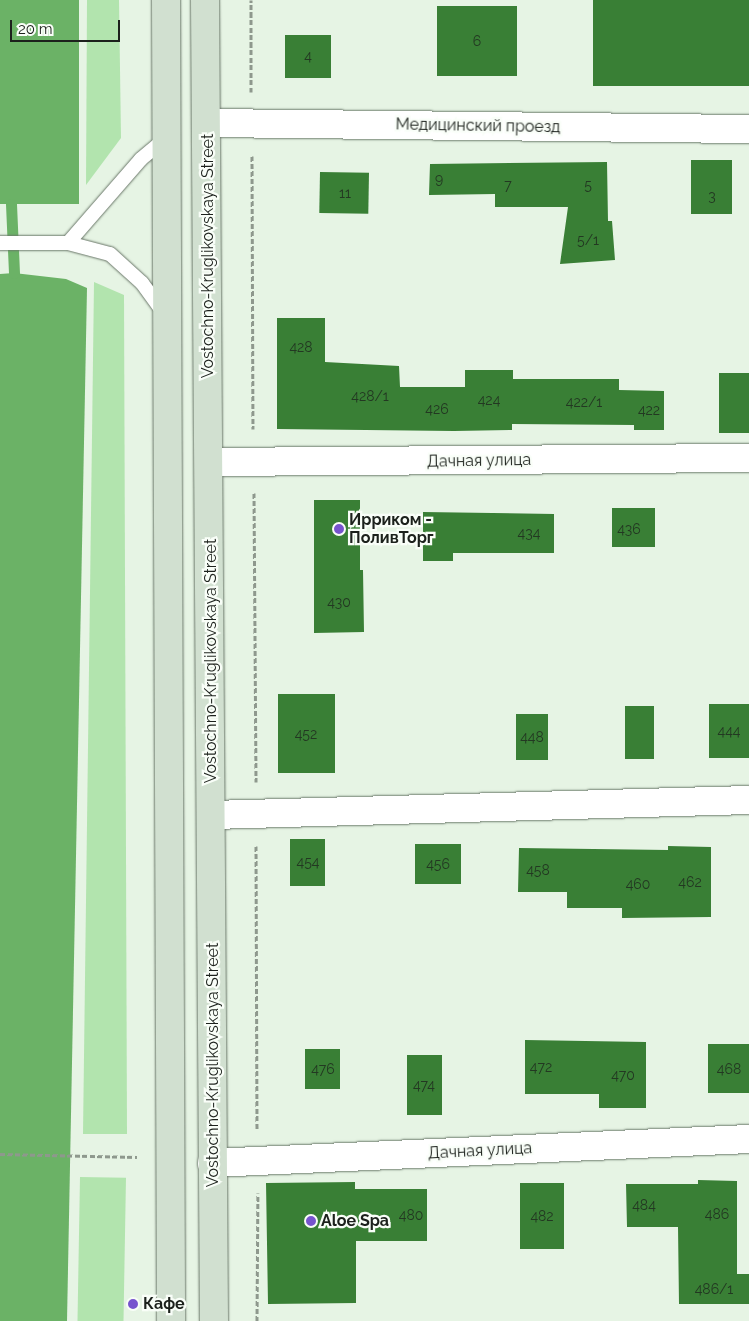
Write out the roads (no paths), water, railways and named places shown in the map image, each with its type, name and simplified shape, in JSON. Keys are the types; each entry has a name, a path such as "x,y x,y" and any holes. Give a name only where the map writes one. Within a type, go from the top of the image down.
{"main road":[{"path":"166,0 169,136 171,1321"},
{"name":"Vostochno-Kruglikovskaya Street","path":"205,0 208,123 214,1321"}],"street":[{"name":"Медицинский проезд","path":"208,123 749,129"},
{"name":"Дачная улица","path":"210,462 749,458"},
{"path":"212,815 749,800"},
{"name":"Дачная улица","path":"212,1163 749,1139"}],"lane":[{"path":"68,243 141,159 169,136"},
{"path":"0,243 68,243 110,254 142,283 168,318"}],"waterway":[{"path":"11,204 14,273"}],"place":[{"name":"Ирриком - ПоливТорг","path":"339,529"},
{"name":"Aloe Spa","path":"311,1221"},
{"name":"Кафе","path":"133,1304"}]}
